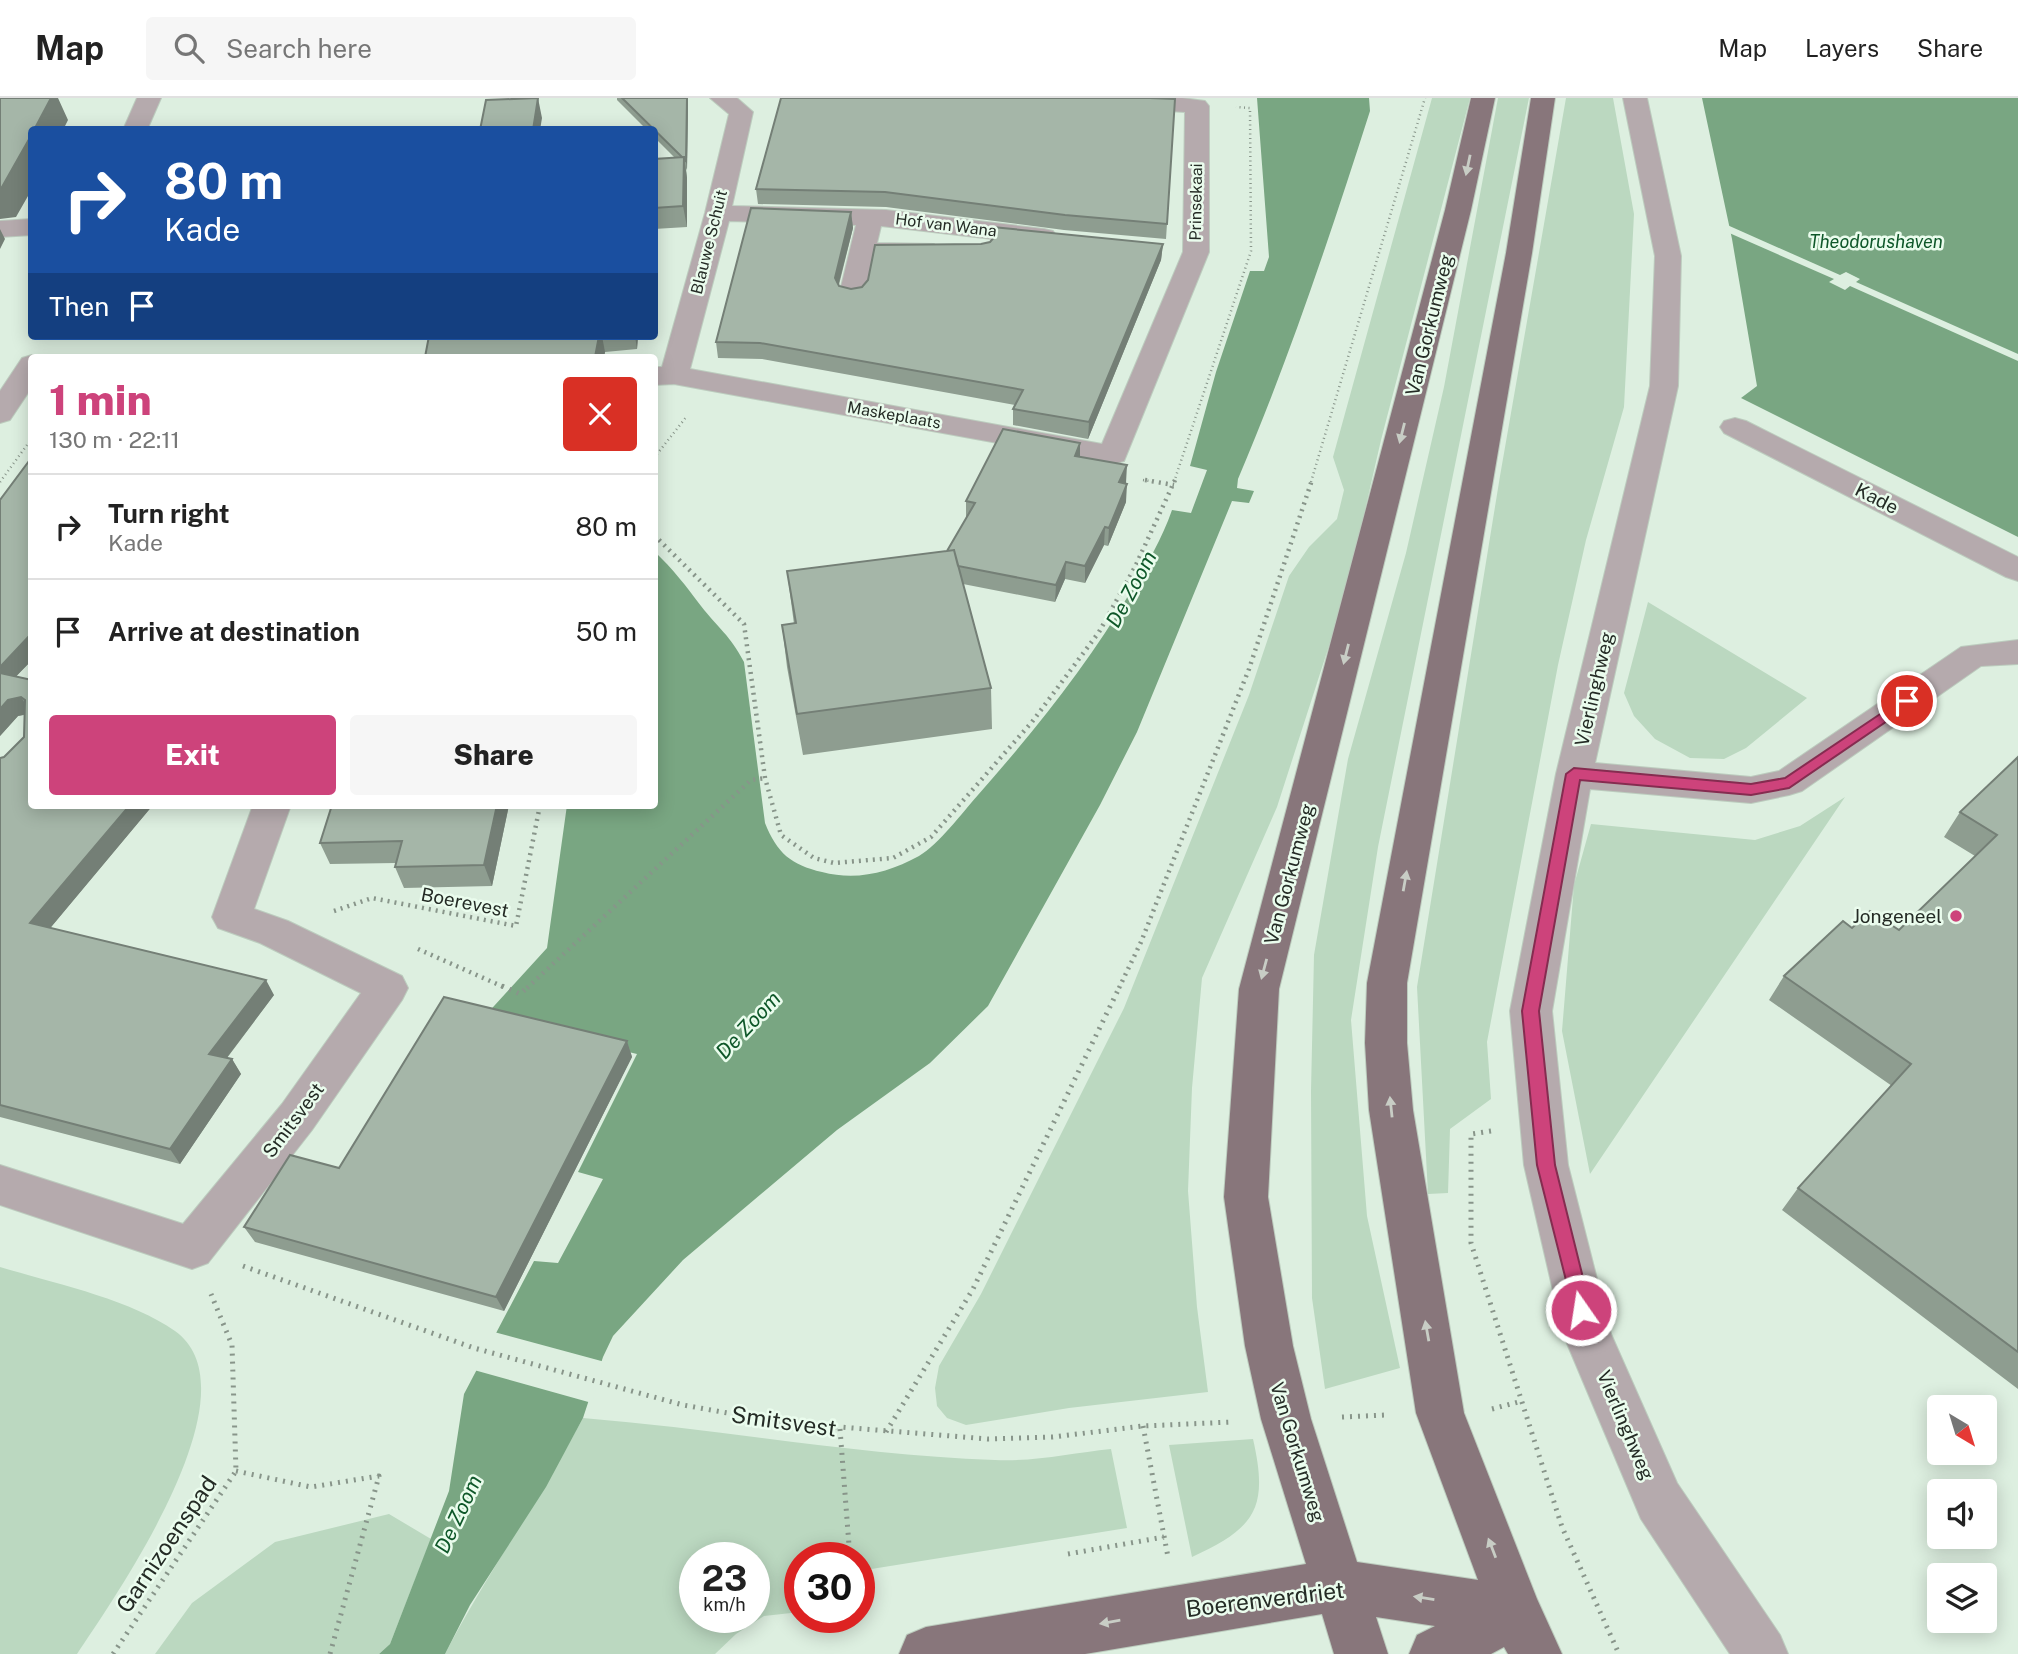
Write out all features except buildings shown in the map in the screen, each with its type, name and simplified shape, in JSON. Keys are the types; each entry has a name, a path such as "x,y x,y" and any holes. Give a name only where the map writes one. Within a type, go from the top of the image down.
{"main road":[{"name":"Van Gorkumweg","path":"1361,1654 1286,1419 1269,1346 1246,1197 1259,989 1448,250 1483,98"},
{"path":"1436,1654 1526,1633 1440,1413 1391,1110 1386,1007 1389,970 1519,253 1543,98"},
{"name":"Boerenverdriet","path":"926,1654 1339,1585 1526,1633"}],"street":[{"path":"137,126 149,98"},
{"path":"1066,98 1197,106"},
{"name":"Vierlinghweg","path":"1635,98 1668,256 1664,386 1574,774 1531,1011 1546,1165 1587,1334 1659,1501 1762,1654"},
{"name":"Blauwe Schuit","path":"664,375 718,213 741,112 733,100"},
{"name":"Prinsekaai","path":"1113,455 1182,251 1197,106"},
{"name":"Hof van Wana","path":"718,213 869,217 1064,242 1034,249 864,251"},
{"name":"Hof van Wana","path":"853,295 869,217"},
{"path":"0,229 28,227"},
{"name":"Maskeplaats","path":"664,375 1113,455"},
{"path":"0,414 20,382"},
{"name":"Kade","path":"1735,427 2018,570"},
{"path":"1574,774 1751,790 1789,782 1973,656 2018,653"},
{"name":"Smitsvest","path":"192,1248 298,1117 388,988 274,932 232,917 271,809"},
{"path":"0,1185 192,1248"}],"path":[{"path":"1177,1610 1143,1426 1053,1437 989,1439 886,1432 973,1289 1146,930 1249,669 1330,426 1425,98"},
{"path":"658,539 744,624 765,778 781,835 814,858 834,863 893,858 931,837 1031,722 1100,632 1174,485 1251,251 1250,108 1197,106"},
{"path":"658,453 714,382"},
{"path":"0,482 28,444"},
{"path":"1132,478 1174,485"},
{"path":"410,946 520,994 751,780 765,778"},
{"name":"Boerevest","path":"331,912 372,898 516,926 539,809"},
{"path":"1541,1115 1492,1131 1471,1134 1471,1243 1562,1527 1619,1654"},
{"name":"Smitsvest","path":"192,1248 474,1348 682,1405 778,1422 886,1432"},
{"name":"Garnizoenspad","path":"113,1654 236,1471 232,1345 192,1248"},
{"path":"840,1429 849,1542"},
{"path":"236,1471 312,1487 379,1476 330,1654"},
{"path":"1068,1554 1164,1537"}],"shaded area":[{"path":"1432,98 1470,98 1381,440 1346,593 1277,807 1202,978 1192,1088 1188,1191 1197,1307 1208,1392 1069,1408 966,1425 947,1418 937,1406 935,1388 939,1366 981,1294 1124,1008 1249,695 1289,576 1309,547 1337,519 1344,490 1333,457"},
{"path":"1498,98 1529,98 1378,847 1351,1020 1367,1216 1400,1368 1325,1389 1312,1298 1311,1091 1314,955 1348,759 1406,553 1444,387"},
{"path":"1566,98 1613,98 1634,214 1624,407 1586,540 1558,665 1487,1042 1491,1099 1450,1129 1448,1193 1428,1194 1417,987 1500,476"},
{"path":"1648,602 1807,698 1746,748 1724,759 1690,758 1655,739 1634,716 1624,693"},
{"path":"1845,797 1590,1174 1562,1031 1574,885 1591,824 1755,840 1800,826"},
{"path":"0,1267 91,1293 136,1310 175,1331 197,1360 201,1398 191,1444 172,1492 148,1541 77,1654 0,1654"},
{"path":"583,1418 943,1457 1024,1460 1111,1449 1127,1528 875,1568 875,1542 784,1542 784,1614 770,1615 770,1542 679,1542 679,1633 738,1633 715,1654 445,1654"},
{"path":"1253,1439 1259,1483 1252,1513 1230,1536 1192,1557 1169,1445"},
{"path":"389,1514 431,1539 390,1644 379,1654 155,1654 192,1603 275,1542"}],"water":[{"name":"De Zoom","path":"1257,98 1369,98 1370,111 1340,204 1275,388 1238,479 1237,488 1254,491 1249,503 1232,501 1137,732 1100,805 988,1006 930,1063 837,1130 683,1260 613,1336 603,1357 583,1418 546,1487 470,1605 445,1654 379,1654 390,1644 449,1491 464,1394 534,1261 558,1263 603,1179 578,1172 637,1054 484,1017 547,948 566,809 658,809 658,555 729,638 744,662 765,823 780,850 802,866 835,875 872,874 907,862 927,851 950,828 1079,671 1143,571 1172,510 1191,513 1207,470 1190,466 1216,372 1250,271 1264,271 1269,257"},
{"name":"Theodorushaven","path":"1702,98 2018,98 2018,537 1741,398 1757,386 1732,239"}],"pier":[{"path":"1725,224 1840,275 1846,272 1860,279 1856,282 2018,354 2018,361 1850,286 1845,290 1829,282 1834,279 1727,232"},
{"path":"494,1332 605,1362 592,1403 474,1370"}],"place":[{"name":"Jongeneel","path":"1956,916"}],"route":[{"path":"1581,1310 1546,1165 1531,1011 1574,774 1751,790 1789,782 1907,701"}]}
